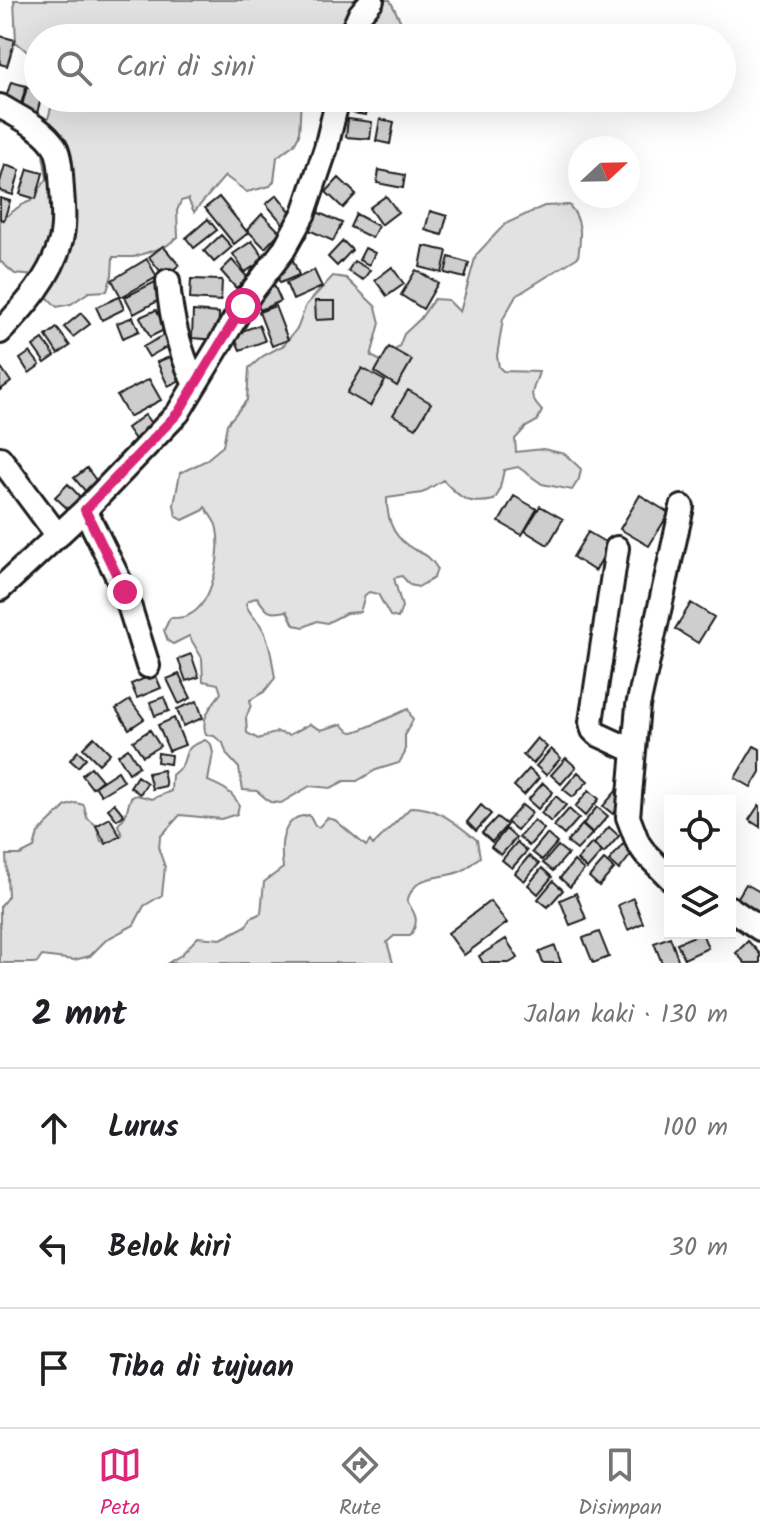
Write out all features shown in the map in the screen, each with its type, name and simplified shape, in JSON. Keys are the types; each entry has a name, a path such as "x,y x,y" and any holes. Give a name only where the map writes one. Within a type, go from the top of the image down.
{"street":[{"path":"355,24 372,0"},
{"path":"0,106 43,134 55,147 63,213 61,238 46,274 0,332"},
{"path":"0,589 85,510 178,413 250,294 283,251 304,213 335,112"},
{"path":"168,281 175,333 194,383"},
{"path":"0,458 58,536"},
{"path":"664,872 645,853 628,817 638,706 682,507"},
{"path":"85,510 125,592 148,666"},
{"path":"617,548 591,722 597,734 634,751"},
{"path":"736,912 760,929"}],"shaded area":[{"path":"14,0 390,0 402,24 24,24 24,49 16,42"},
{"path":"50,112 300,112 299,135 294,144 277,157 274,181 270,186 247,192 225,176 194,212 188,199 181,201 177,211 178,237 166,246 134,257 113,257 107,291 89,292 71,304 57,307 46,296 36,276 15,274 0,261 0,220 31,201 47,179 41,142"},
{"path":"568,205 574,211 579,223 578,257 516,296 503,319 497,356 503,371 539,372 532,396 542,411 537,421 515,439 516,452 543,449 565,454 581,469 579,479 572,490 542,484 518,467 504,470 494,500 477,502 465,499 443,480 422,493 387,498 389,518 397,535 437,568 434,578 418,587 410,585 402,576 394,578 402,607 398,618 390,616 378,594 369,592 365,595 360,612 346,613 327,623 317,621 304,627 294,625 287,611 269,611 257,597 248,601 247,607 267,638 275,678 264,692 250,700 247,733 258,739 277,732 289,735 310,724 321,730 342,724 352,732 408,709 413,720 405,734 405,753 399,763 376,770 357,781 344,781 331,788 310,786 281,803 270,802 257,791 243,790 239,768 227,755 223,743 214,736 206,735 204,723 221,693 218,684 203,681 202,658 189,636 173,644 168,641 164,630 170,618 185,617 198,609 210,588 217,561 216,525 206,508 183,520 176,516 174,505 180,473 205,461 223,446 227,424 247,400 249,368 284,345 298,327 306,305 333,276 346,278 376,307 380,323 371,356 381,361 399,347 404,334 434,299 448,300 460,312 476,255 505,224 544,206"},
{"path":"205,740 211,744 213,753 208,781 233,796 239,805 237,814 221,819 180,815 160,837 159,850 165,867 162,895 144,906 134,925 107,939 90,956 74,960 42,956 37,963 0,963 0,907 8,896 6,855 20,855 34,848 38,833 66,806 76,803 84,805 87,818 96,825 101,841 107,843 122,835 118,825 125,816 131,797 137,795 152,799 171,791 172,775 182,766 187,751"},
{"path":"411,807 430,810 454,822 477,840 480,857 462,871 416,885 407,901 416,918 413,931 410,936 394,936 387,942 393,963 168,963 181,955 198,937 221,939 246,926 251,918 261,913 264,882 283,868 284,834 296,818 309,815 315,826 319,827 327,818 335,820 366,846 370,841 373,845"}],"building":[{"path":"0,36 15,40 7,66 0,64"},
{"path":"11,82 24,85 19,112 3,107"},
{"path":"24,98 24,112 37,112 36,117 20,113"},
{"path":"348,119 372,122 370,139 346,137"},
{"path":"380,119 394,122 390,144 376,141"},
{"path":"5,165 20,170 13,195 0,191"},
{"path":"28,169 43,173 36,199 20,194"},
{"path":"379,170 405,175 403,188 377,183"},
{"path":"339,178 356,194 343,208 326,192"},
{"path":"277,195 295,217 284,225 266,204"},
{"path":"386,196 398,212 381,225 369,208"},
{"path":"219,197 248,233 234,244 205,208"},
{"path":"0,198 10,201 4,220 0,219"},
{"path":"430,211 447,216 442,235 425,230"},
{"path":"317,212 342,223 333,241 309,230"},
{"path":"262,214 280,232 265,248 247,230"},
{"path":"356,214 378,226 372,238 350,227"},
{"path":"208,219 217,230 194,248 186,238"},
{"path":"221,235 232,247 214,262 204,251"},
{"path":"252,241 265,259 245,272 233,254"},
{"path":"343,241 352,250 337,266 328,257"},
{"path":"163,246 179,265 165,277 149,257"},
{"path":"424,246 447,251 442,273 420,267"},
{"path":"365,248 375,253 369,265 359,260"},
{"path":"449,257 469,263 465,278 445,273"},
{"path":"292,258 299,275 280,283 273,265"},
{"path":"147,259 157,277 121,297 112,280"},
{"path":"232,260 248,278 236,288 221,271"},
{"path":"354,261 370,270 363,280 348,271"},
{"path":"392,267 404,284 387,296 375,280"},
{"path":"314,270 322,287 293,300 286,283"},
{"path":"416,270 438,283 423,309 401,295"},
{"path":"191,279 222,280 221,301 190,299"},
{"path":"157,281 165,297 134,314 125,297"},
{"path":"274,285 281,301 260,310 253,295"},
{"path":"119,297 124,309 102,320 96,307"},
{"path":"315,301 335,301 335,319 316,320"},
{"path":"275,306 288,340 272,346 259,312"},
{"path":"156,310 166,329 150,337 140,317"},
{"path":"193,311 219,313 218,340 192,338"},
{"path":"81,313 90,324 73,337 64,327"},
{"path":"133,317 139,331 123,338 117,323"},
{"path":"259,325 265,341 240,350 233,334"},
{"path":"57,328 70,346 58,354 46,336"},
{"path":"168,333 173,343 149,357 143,347"},
{"path":"43,339 55,356 45,363 33,346"},
{"path":"389,347 412,360 397,386 375,372"},
{"path":"30,352 40,365 29,373 20,359"},
{"path":"177,354 187,377 168,386 157,362"},
{"path":"0,366 11,382 0,390"},
{"path":"362,368 385,381 370,406 347,393"},
{"path":"149,379 161,400 129,417 117,396"},
{"path":"408,390 431,403 416,428 393,415"},
{"path":"145,415 157,432 139,445 127,428"},
{"path":"87,468 98,483 86,492 74,478"},
{"path":"68,484 83,500 71,512 55,497"},
{"path":"640,495 669,513 649,546 620,529"},
{"path":"514,496 537,509 522,535 499,522"},
{"path":"540,506 563,519 548,545 525,531"},
{"path":"588,532 610,545 595,571 573,557"},
{"path":"691,603 714,617 698,643 675,629"},
{"path":"191,654 199,677 186,681 178,659"},
{"path":"155,674 161,688 137,698 131,684"},
{"path":"179,674 191,698 179,704 167,679"},
{"path":"164,697 169,711 155,716 150,702"},
{"path":"130,700 144,719 129,729 116,709"},
{"path":"197,701 203,718 183,726 177,709"},
{"path":"174,718 185,745 169,751 158,725"},
{"path":"150,730 160,746 143,756 133,741"},
{"path":"94,737 110,753 99,764 83,748"},
{"path":"537,738 547,747 533,764 523,755"},
{"path":"754,746 760,749 760,772 751,787 735,778"},
{"path":"128,748 139,766 129,773 118,755"},
{"path":"551,749 561,758 546,775 536,766"},
{"path":"78,751 86,758 78,767 70,760"},
{"path":"158,753 171,755 170,764 157,762"},
{"path":"566,758 576,767 561,784 551,775"},
{"path":"91,767 102,780 92,788 82,775"},
{"path":"529,769 539,778 524,795 514,786"},
{"path":"163,770 166,786 152,789 148,773"},
{"path":"118,771 124,781 101,795 95,786"},
{"path":"578,772 588,781 573,797 563,789"},
{"path":"137,776 147,783 140,794 130,787"},
{"path":"543,783 553,792 538,809 528,800"},
{"path":"618,789 628,797 613,814 603,806"},
{"path":"589,790 599,799 585,816 575,807"},
{"path":"556,796 566,805 551,822 541,813"},
{"path":"114,803 124,815 117,820 108,809"},
{"path":"481,805 491,814 476,831 467,822"},
{"path":"522,805 532,813 517,830 507,822"},
{"path":"760,806 760,827 749,820"},
{"path":"597,807 608,816 593,833 583,824"},
{"path":"569,809 579,818 564,835 554,826"},
{"path":"497,817 507,825 492,842 482,833"},
{"path":"110,818 120,836 106,844 96,826"},
{"path":"534,820 544,829 529,846 519,837"},
{"path":"582,825 592,834 577,850 567,842"},
{"path":"609,827 619,836 604,853 594,844"},
{"path":"506,829 516,838 501,855 491,847"},
{"path":"547,834 557,843 542,860 532,852"},
{"path":"517,842 527,851 512,868 502,860"},
{"path":"592,843 602,852 587,869 577,860"},
{"path":"623,844 633,852 619,870 609,861"},
{"path":"558,846 568,854 553,871 543,863"},
{"path":"529,856 539,864 524,881 515,873"},
{"path":"604,860 614,869 599,886 589,877"},
{"path":"574,861 584,870 570,887 560,878"},
{"path":"542,868 552,877 538,894 528,885"},
{"path":"553,881 563,890 548,907 538,899"},
{"path":"746,884 760,892 760,913 737,899"},
{"path":"576,893 586,919 570,925 560,900"},
{"path":"633,898 643,923 628,930 618,905"},
{"path":"490,901 507,923 464,955 448,933"},
{"path":"599,932 609,957 593,963 583,938"},
{"path":"506,939 518,958 509,963 483,963 479,956"},
{"path":"671,939 679,962 662,963 654,943"},
{"path":"687,939 704,939 708,948 684,959 677,943"},
{"path":"748,941 760,954 760,963 745,963 736,953"},
{"path":"555,946 561,963 543,963 539,952"}],"route":[{"path":"125,592 85,510 178,413 243,306"}]}
